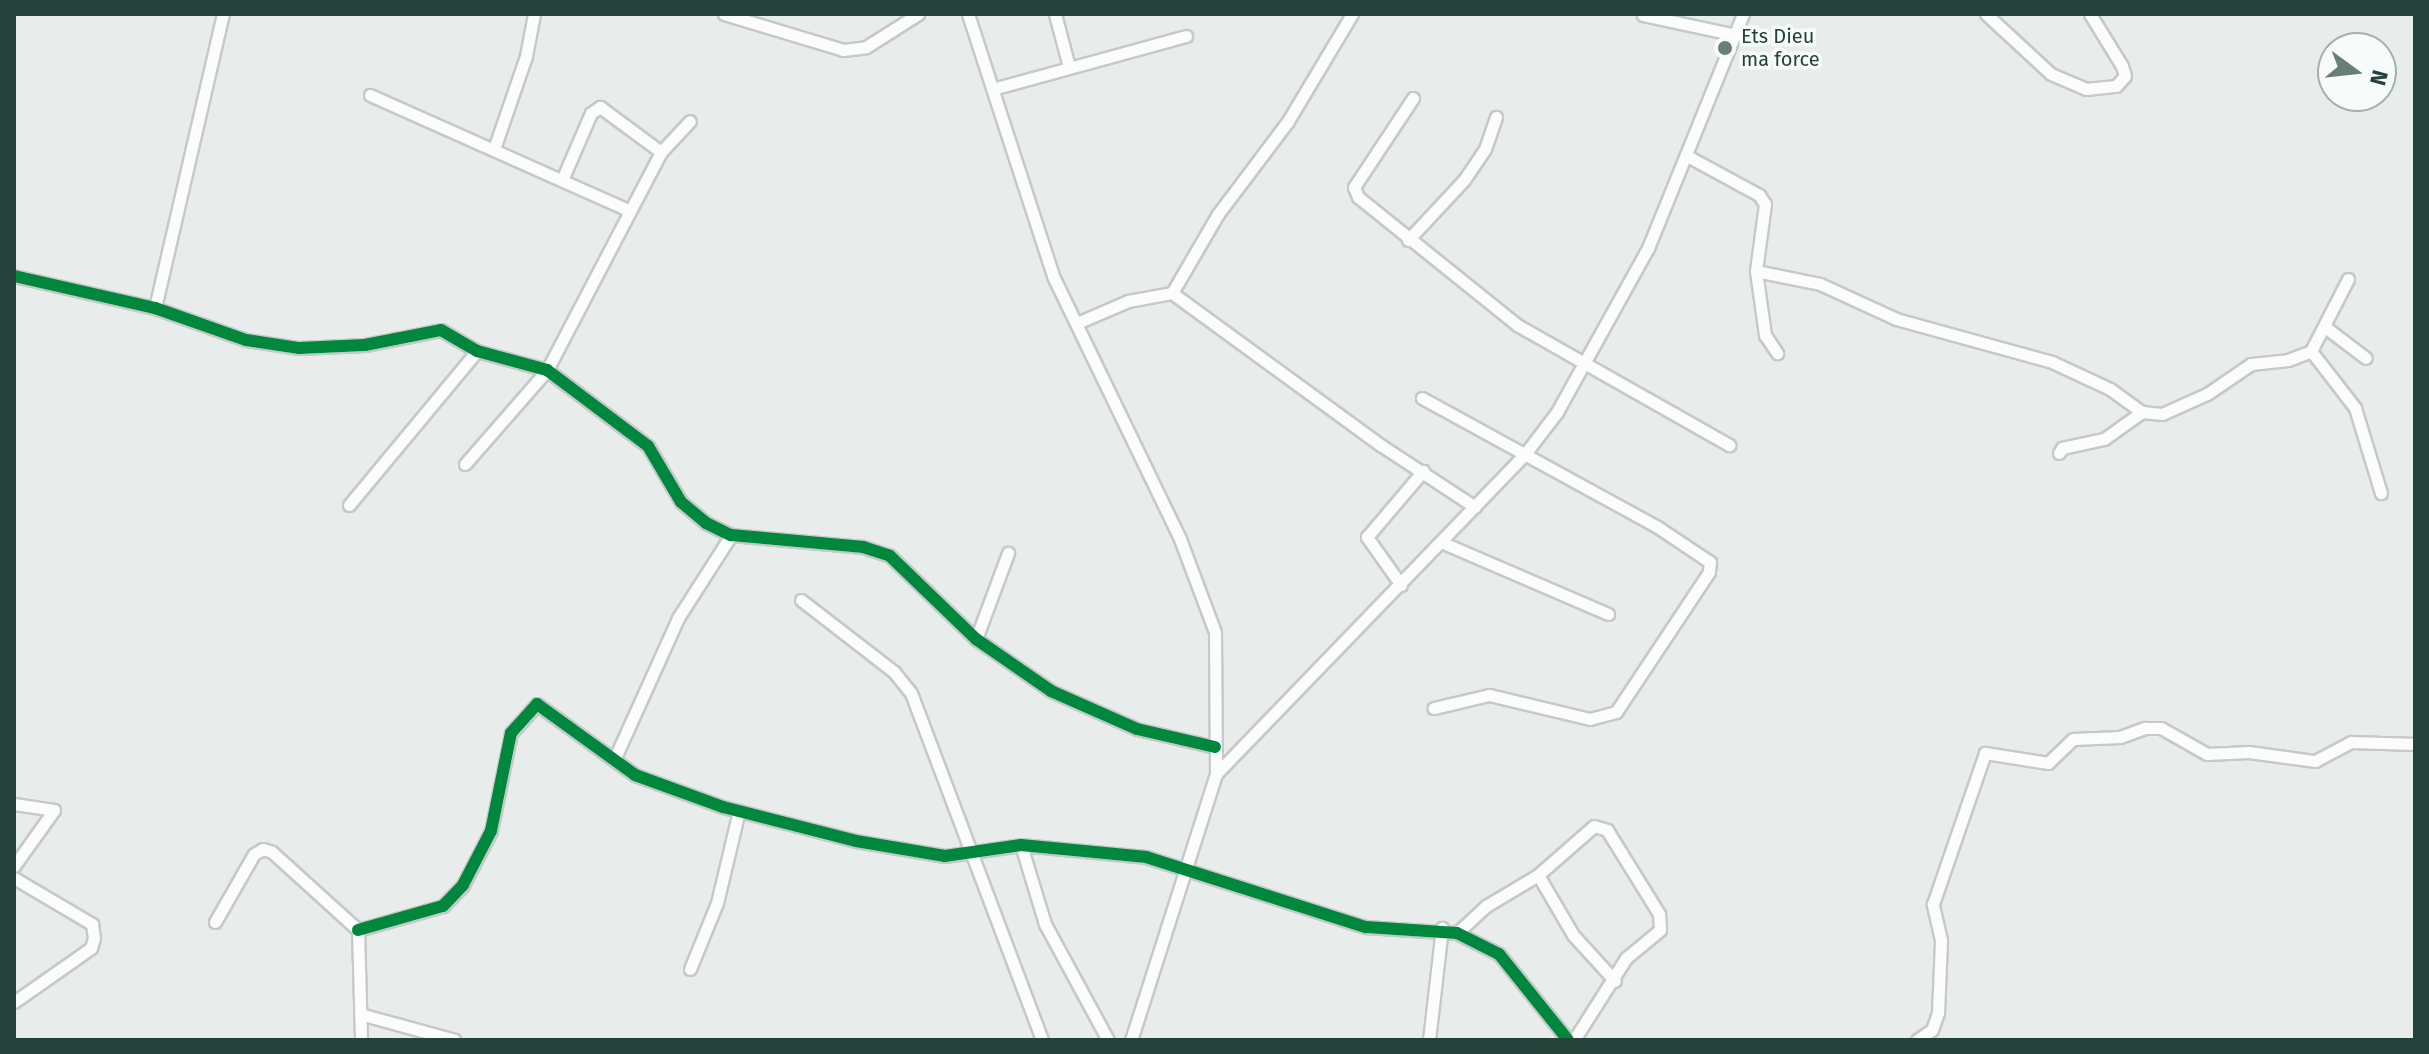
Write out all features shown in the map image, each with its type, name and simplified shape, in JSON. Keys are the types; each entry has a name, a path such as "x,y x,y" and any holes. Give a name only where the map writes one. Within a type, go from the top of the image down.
{"street":[{"path":"155,308 223,14"},
{"path":"494,149 526,56 534,14"},
{"path":"724,14 843,50 866,47 918,14"},
{"path":"968,14 996,88 1028,210 1077,323 1201,585 1215,632 1219,671 1216,774 1183,867 1132,1040"},
{"path":"1055,14 1069,67"},
{"path":"1172,293 1218,214 1288,121 1352,14"},
{"path":"1216,774 1525,454 1584,368 1648,248 1689,157 1743,14"},
{"path":"1986,14 2051,74 2086,89 2116,86 2125,76 2122,66 2090,14"},
{"path":"1643,15 1736,35"},
{"path":"996,88 1186,36"},
{"path":"370,95 628,210"},
{"path":"1413,98 1354,187 1408,240 1517,325 1584,368 1729,445"},
{"path":"562,180 591,113 600,107 661,152"},
{"path":"1408,240 1464,180 1485,149 1496,117"},
{"path":"465,464 547,370 661,152 690,121"},
{"path":"1689,157 1759,195 1765,204 1756,271 1765,335 1777,353"},
{"path":"1756,271 1820,284 1896,319 2052,362 2110,389 2142,412 2162,414 2207,394 2251,364 2288,360 2311,351 2348,279"},
{"path":"14,276 155,308 246,340 299,348 365,345 430,329 441,330 477,351 547,370 648,446 693,515 731,535 863,547 890,556 976,639 1009,665 1091,711 1137,729 1215,747"},
{"path":"1077,323 1128,301 1172,293 1475,507"},
{"path":"2325,327 2366,358"},
{"path":"349,505 477,351"},
{"path":"2311,351 2355,408 2381,493"},
{"path":"1422,398 1707,555 1709,572 1616,712 1590,719 1489,695 1434,708"},
{"path":"2059,453 2062,448 2104,439 2142,412"},
{"path":"1401,585 1367,537 1423,471"},
{"path":"614,760 678,618 731,535"},
{"path":"1441,542 1608,614"},
{"path":"976,639 1008,553"},
{"path":"801,600 894,672 911,693 973,848 1042,1040"},
{"path":"358,930 430,912 463,885 491,831 511,733 531,705 547,706 635,775 739,811 933,855 973,848 1021,845 1146,857 1366,927 1442,928 1499,954 1571,1040 1615,981 1626,958 1660,930 1661,922 1607,830 1594,826 1538,875 1486,906 1457,933"},
{"path":"1917,1040 1932,1030 1938,1013 1941,940 1933,904 1985,753 2048,763 2073,739 2120,737 2145,728 2161,728 2207,754 2249,752 2315,761 2351,742 2415,744"},
{"path":"14,804 54,810 14,866"},
{"path":"690,969 717,903 739,811"},
{"path":"1021,845 1045,924 1108,1040"},
{"path":"215,922 254,854 263,849 358,930 361,1040"},
{"path":"1538,875 1573,935 1615,981"},
{"path":"14,878 92,924 94,938 91,948 14,1002"},
{"path":"1429,1040 1442,928"},
{"path":"360,1014 455,1040"}],"cycle path":[{"path":"14,276 155,308 246,340 299,348 365,345 441,330 477,351 547,370 648,446 681,502 706,523 731,535 863,547 890,556 976,639 1051,691 1137,729 1215,747"},
{"path":"358,930 443,906 463,885 491,831 511,733 537,704 635,775 723,807 856,841 945,856 1021,845 1146,857 1366,927 1457,933 1499,954 1568,1040"}],"place":[{"name":"Ets Dieu ma force","path":"1725,48"}]}
